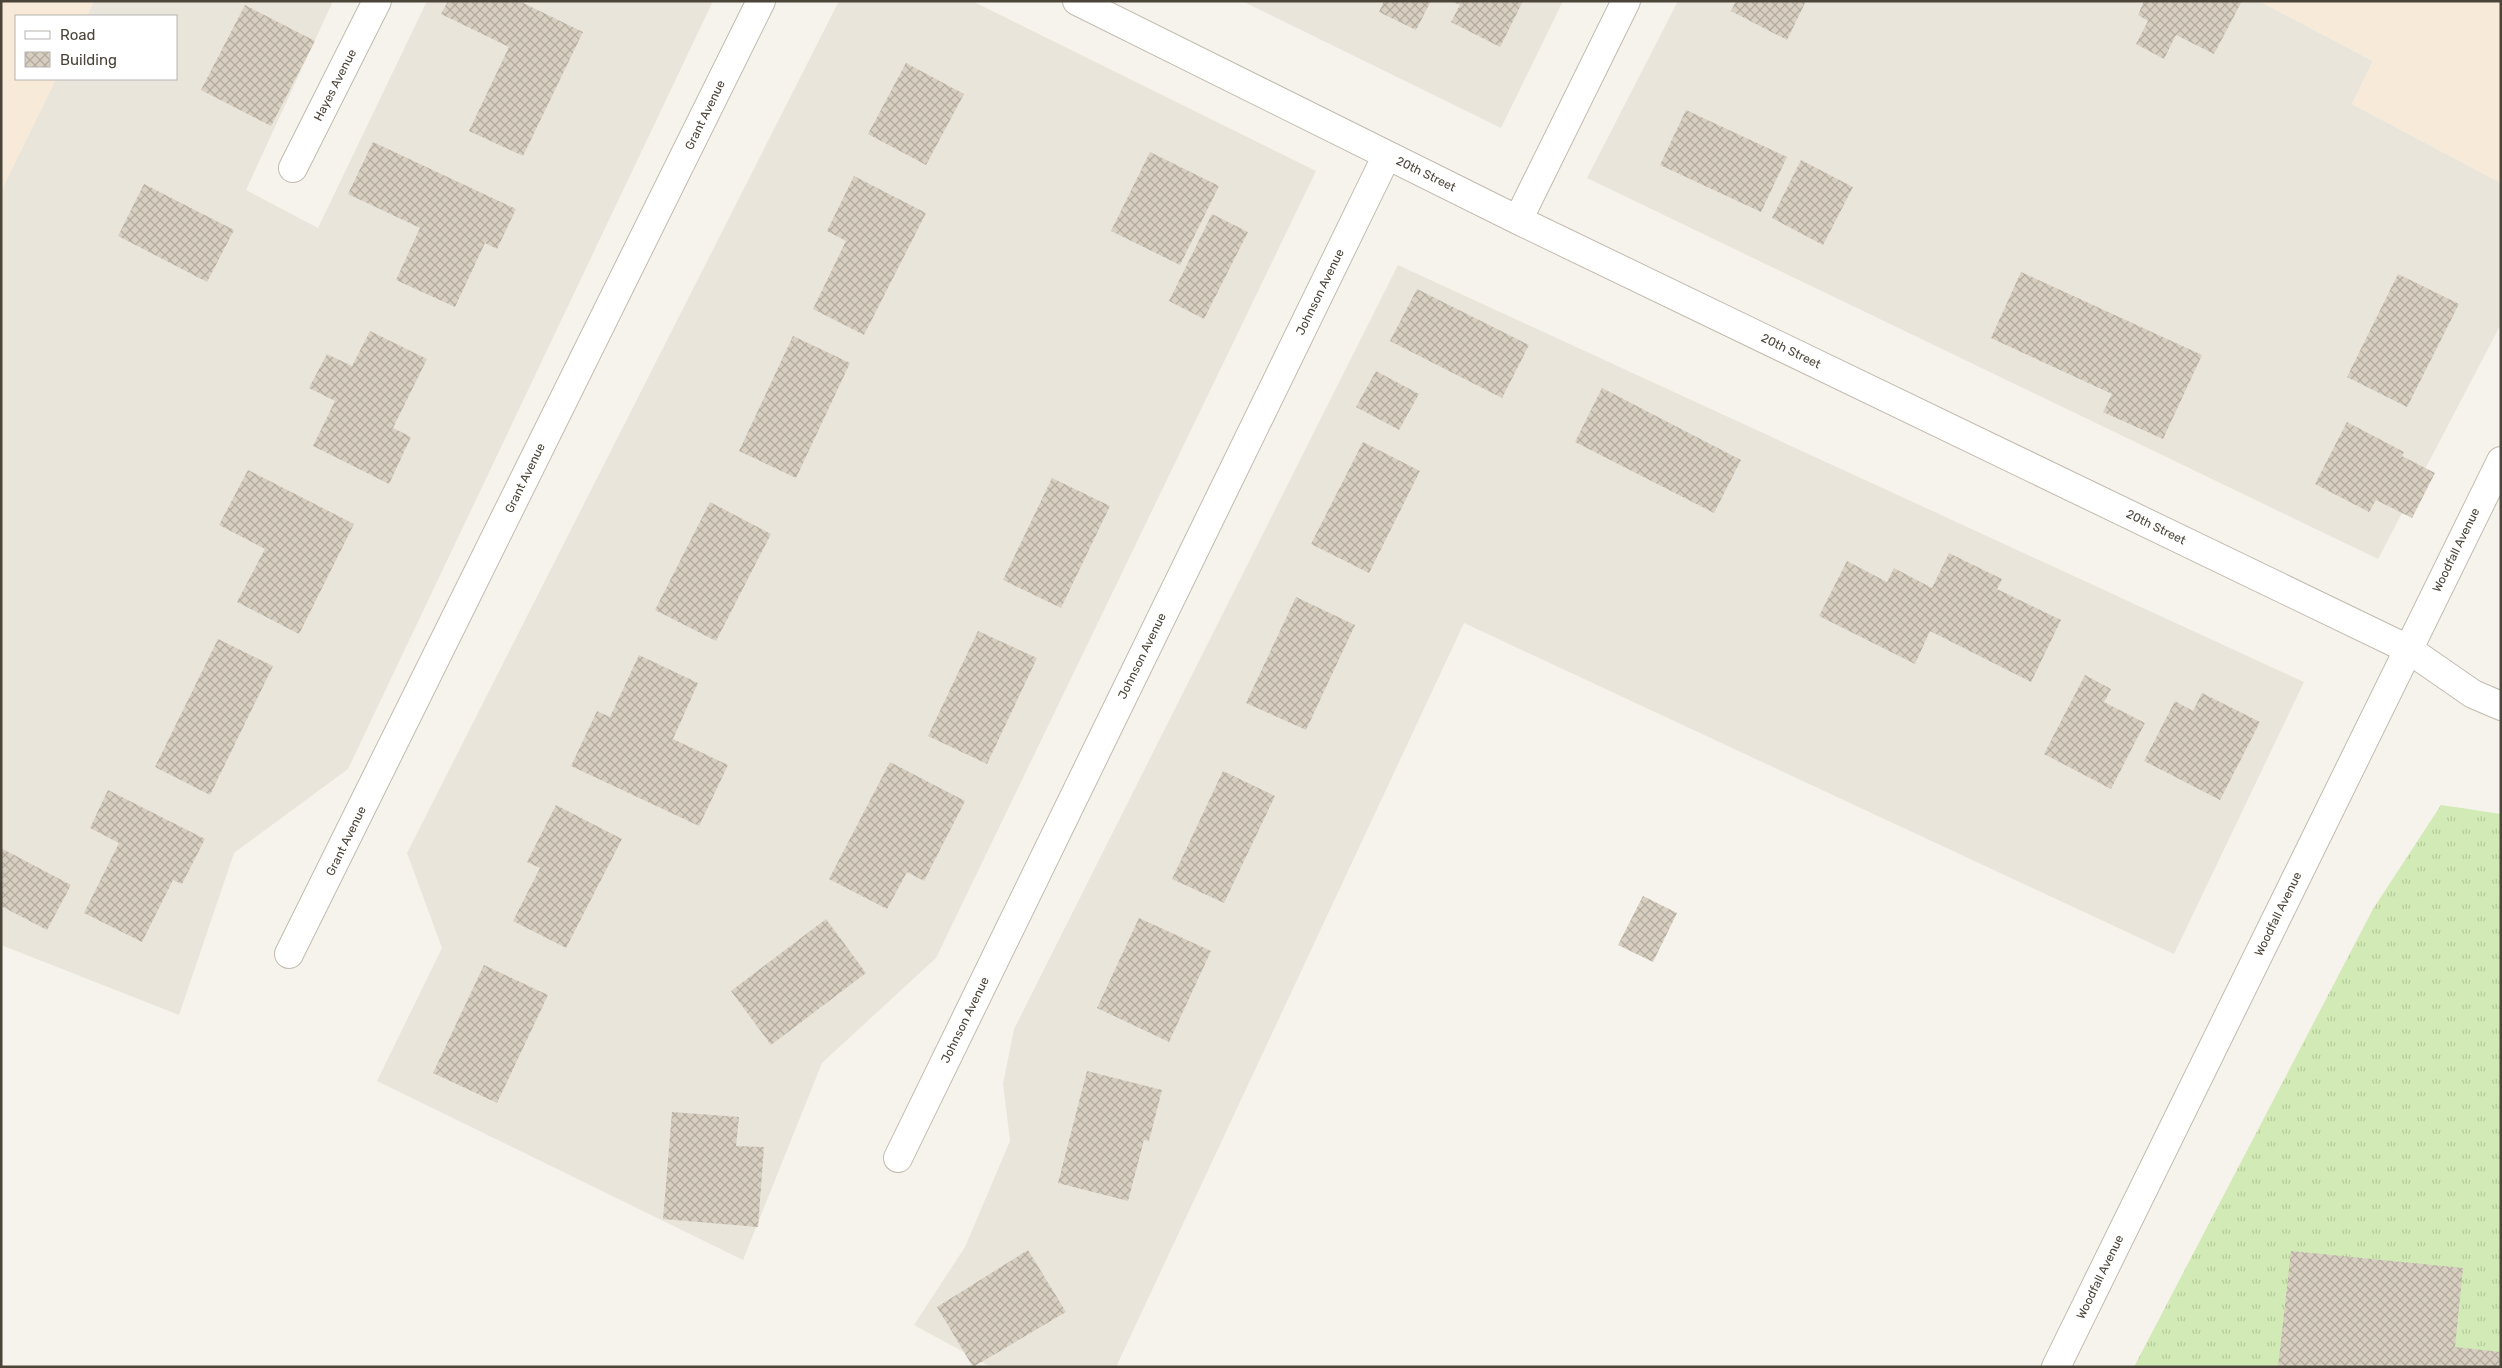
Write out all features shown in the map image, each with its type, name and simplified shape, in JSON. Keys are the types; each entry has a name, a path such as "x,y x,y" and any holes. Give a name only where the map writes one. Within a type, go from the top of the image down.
{"street":[{"name":"Hayes Avenue","path":"293,168 377,1"},
{"name":"Grant Avenue","path":"290,954 761,1"},
{"name":"20th Street","path":"1077,1 1518,220 2408,649 2473,694 2501,706"},
{"path":"1518,220 1626,1"},
{"name":"Johnson Avenue","path":"898,1158 1387,155"},
{"name":"Woodfall Avenue","path":"2056,1367 2501,461"}],"shaded area":[{"path":"1,1 94,1 87,15 15,15 15,80 56,80 1,191"},
{"path":"94,1 333,1 246,190 318,228 427,1 713,1 348,769 234,853 179,1015 1,945 1,191 56,80 178,80 178,15 87,15"},
{"path":"839,1 972,1 1316,171 936,958 822,1063 743,1260 377,1081 442,948 407,853"},
{"path":"1242,1 1563,1 1501,128"},
{"path":"1678,1 2259,1 2373,61 2352,104 2501,183 2501,324 2378,559 1587,178"},
{"path":"2259,1 2501,1 2501,183 2352,104 2373,61"},
{"path":"1398,265 2304,682 2174,954 1464,623 1116,1367 991,1367 914,1325 965,1247 1010,1141 1003,1084 1014,1029"}],"green space":[{"path":"2441,805 2501,814 2501,1367 2134,1367 2373,909"}],"building":[{"path":"448,1 519,1 583,32 523,156 469,131 509,47 441,14"},
{"path":"1384,1 1431,1 1416,30 1379,12"},
{"path":"1451,1 1523,1 1500,47 1451,22 1460,5"},
{"path":"1736,1 1806,1 1787,40 1731,11"},
{"path":"2144,1 2242,1 2214,54 2176,35 2164,59 2136,44 2148,21 2138,15"},
{"path":"245,5 315,41 271,126 201,90"},
{"path":"906,63 964,94 926,165 868,134"},
{"path":"1686,110 1787,157 1761,212 1660,165"},
{"path":"373,142 516,209 497,249 485,243 455,307 396,280 420,228 348,194"},
{"path":"1150,152 1219,186 1180,265 1111,231"},
{"path":"1801,160 1853,187 1823,245 1772,218"},
{"path":"854,176 926,213 864,335 813,309 846,241 827,231"},
{"path":"144,184 234,230 207,282 118,236"},
{"path":"1212,214 1248,232 1204,319 1169,301"},
{"path":"2021,272 2202,355 2163,439 2103,412 2112,394 1991,338"},
{"path":"2398,274 2459,304 2407,407 2347,377"},
{"path":"1417,289 1529,345 1502,398 1390,341"},
{"path":"370,331 427,359 393,428 411,437 389,484 313,446 335,401 309,388 327,354 352,366"},
{"path":"793,336 850,363 796,478 739,451"},
{"path":"1376,371 1419,394 1399,430 1356,407"},
{"path":"1602,388 1741,460 1714,513 1575,442"},
{"path":"2347,422 2404,452 2402,456 2435,473 2412,518 2376,500 2369,512 2315,484"},
{"path":"1363,442 1420,471 1369,573 1311,544"},
{"path":"248,470 354,524 299,634 237,602 265,549 219,525"},
{"path":"1052,478 1110,506 1061,608 1003,580"},
{"path":"710,502 771,534 716,641 655,610"},
{"path":"1949,553 2002,579 1997,589 2061,620 2031,682 1930,631 1915,664 1819,616 1847,561 1887,582 1894,568 1932,588"},
{"path":"1296,597 1355,625 1306,730 1246,703"},
{"path":"978,631 1037,658 987,764 928,736"},
{"path":"218,639 273,666 210,795 155,767"},
{"path":"639,655 698,683 673,739 728,765 699,826 571,766 597,711 610,717"},
{"path":"2085,675 2111,689 2104,702 2145,723 2111,789 2044,754"},
{"path":"2202,693 2260,722 2220,800 2144,761 2175,701 2193,711"},
{"path":"890,762 965,801 924,881 907,872 887,909 829,879"},
{"path":"1223,771 1275,796 1224,903 1172,879"},
{"path":"108,790 205,839 182,884 173,880 142,942 84,913 119,843 90,828"},
{"path":"556,805 622,839 566,948 513,921 540,868 527,862"},
{"path":"1,848 71,885 47,930 1,906"},
{"path":"1643,896 1677,913 1653,962 1618,945"},
{"path":"1139,918 1211,951 1169,1042 1097,1008"},
{"path":"826,919 866,973 771,1045 731,991"},
{"path":"484,965 548,995 497,1103 433,1073"},
{"path":"1087,1071 1162,1090 1149,1141 1144,1140 1128,1201 1058,1183"},
{"path":"672,1112 739,1117 736,1146 764,1147 758,1227 663,1219"},
{"path":"1028,1250 1066,1312 973,1367 937,1307"},
{"path":"2291,1251 2463,1268 2455,1347 2501,1352 2501,1367 2278,1367"}]}
